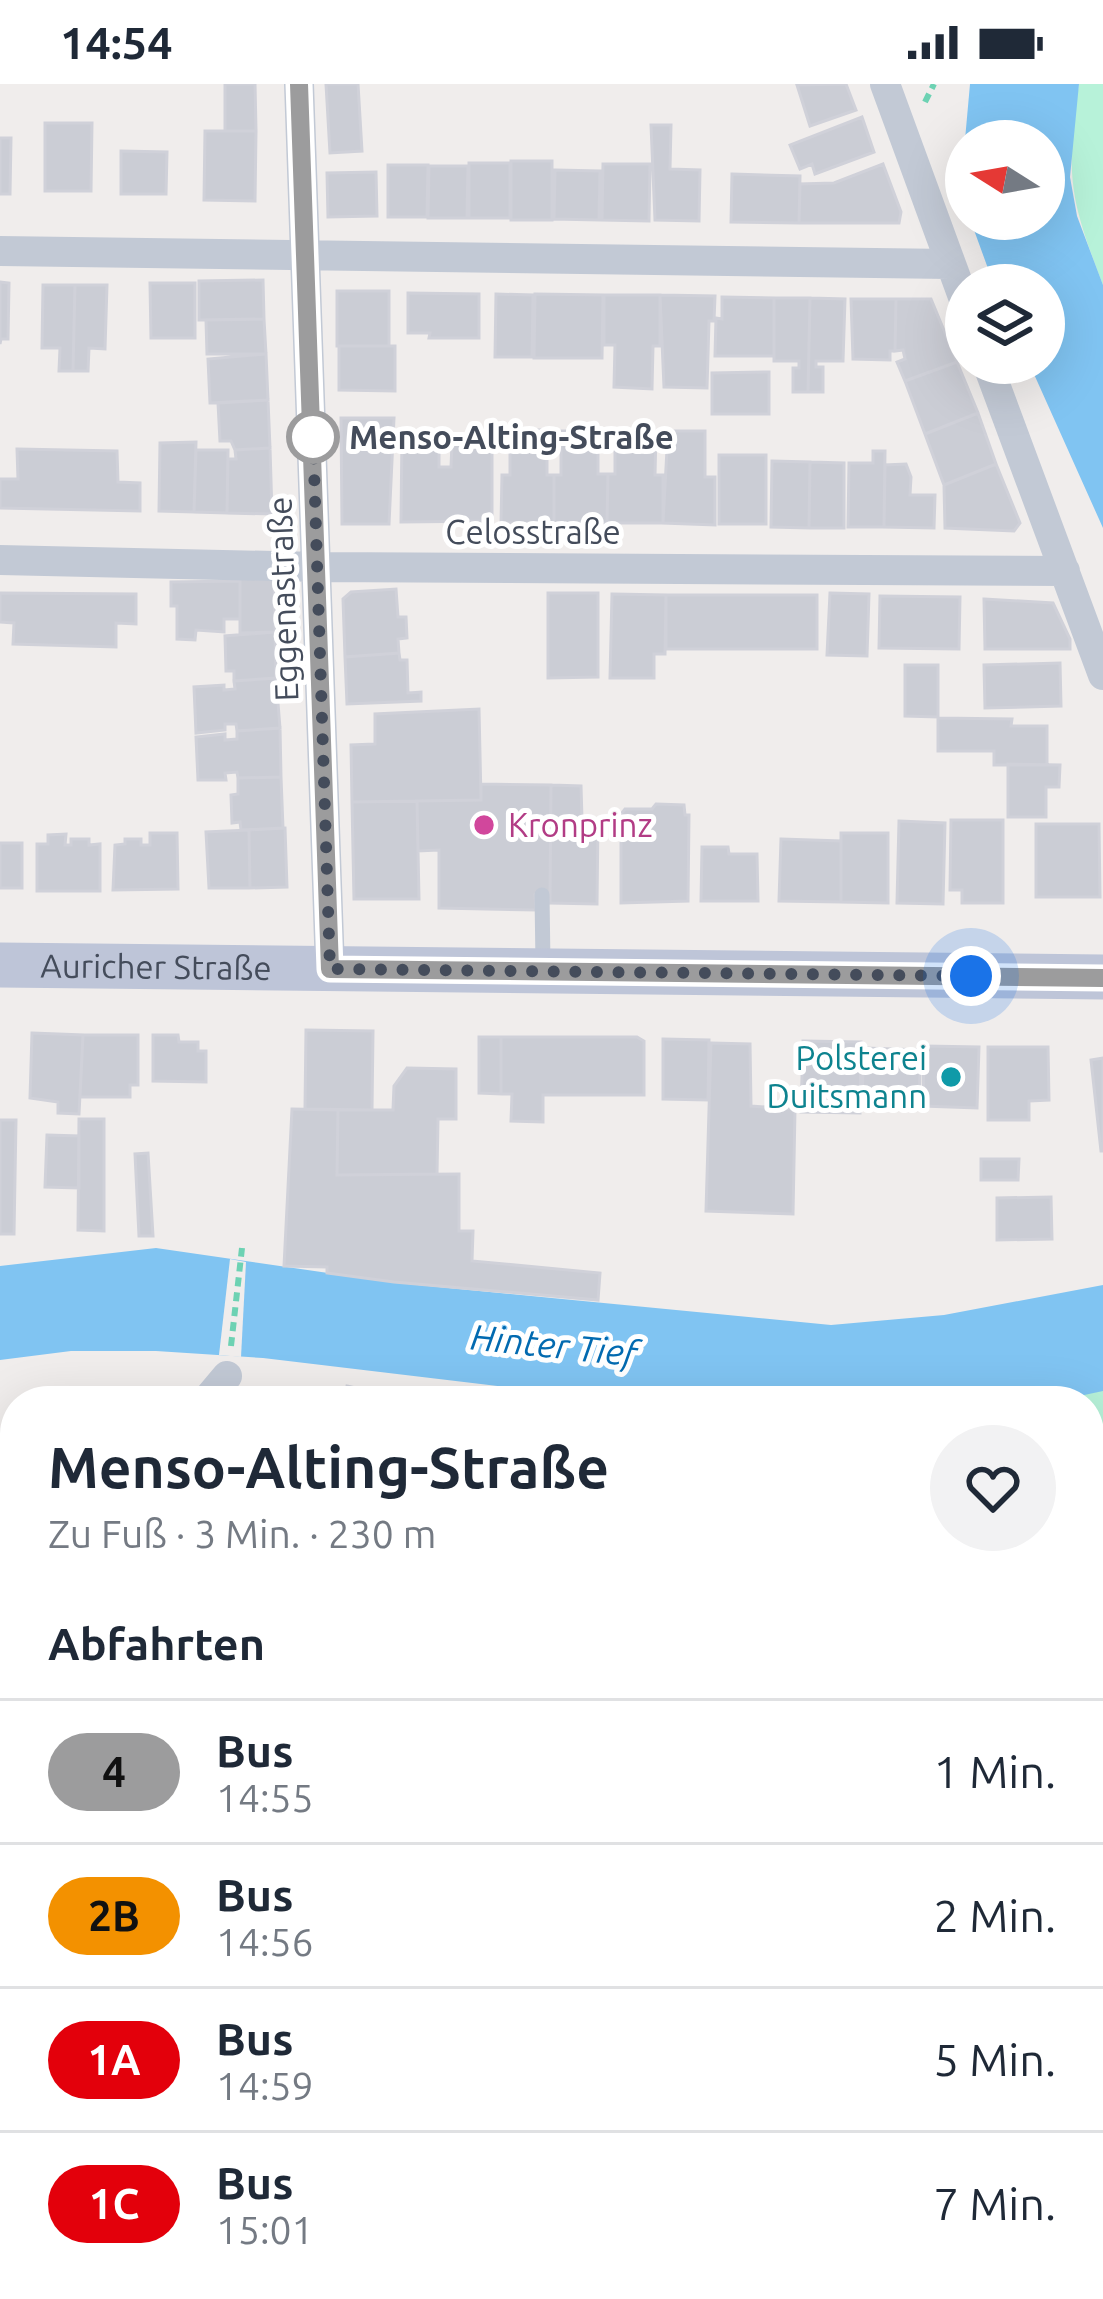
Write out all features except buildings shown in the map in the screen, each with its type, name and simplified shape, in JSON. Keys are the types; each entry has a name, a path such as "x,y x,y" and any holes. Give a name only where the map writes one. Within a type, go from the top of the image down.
{"street":[{"name":"Eggenastraße","path":"298,84 330,969"},
{"path":"0,251 950,264 884,84"},
{"path":"995,384 1103,675"},
{"name":"Celosstraße","path":"0,560 1065,572"},
{"name":"Auricher Straße","path":"0,965 1103,977"},
{"path":"217,1386 228,1370"}],"lane":[{"path":"542,895 543,972"}],"path":[{"path":"228,1370 242,1248"}],"green space":[{"path":"1079,84 1103,84 1103,285 1073,187 1072,142"}],"water":[{"path":"970,84 1079,84 1070,177 1077,216 1103,285 1103,528 1038,384 1065,384 1065,264 986,264 978,240 1065,240 1065,120 967,120"},
{"name":"Hinter Tief","path":"156,1248 397,1283 831,1325 944,1315 1103,1285 1103,1386 497,1386 263,1358 156,1351 71,1351 0,1360 0,1266"}],"pier":[{"path":"230,1259 246,1262 241,1357 219,1355"}],"bus line":[{"name":"4","path":"299,84 330,969 1103,978"}],"place":[{"name":"Menso-Alting-Straße","path":"313,437"},
{"name":"Kronprinz","path":"484,825"},
{"name":"Polsterei Duitsmann","path":"951,1077"}],"route":[{"path":"313,437 330,969 971,976"}]}
